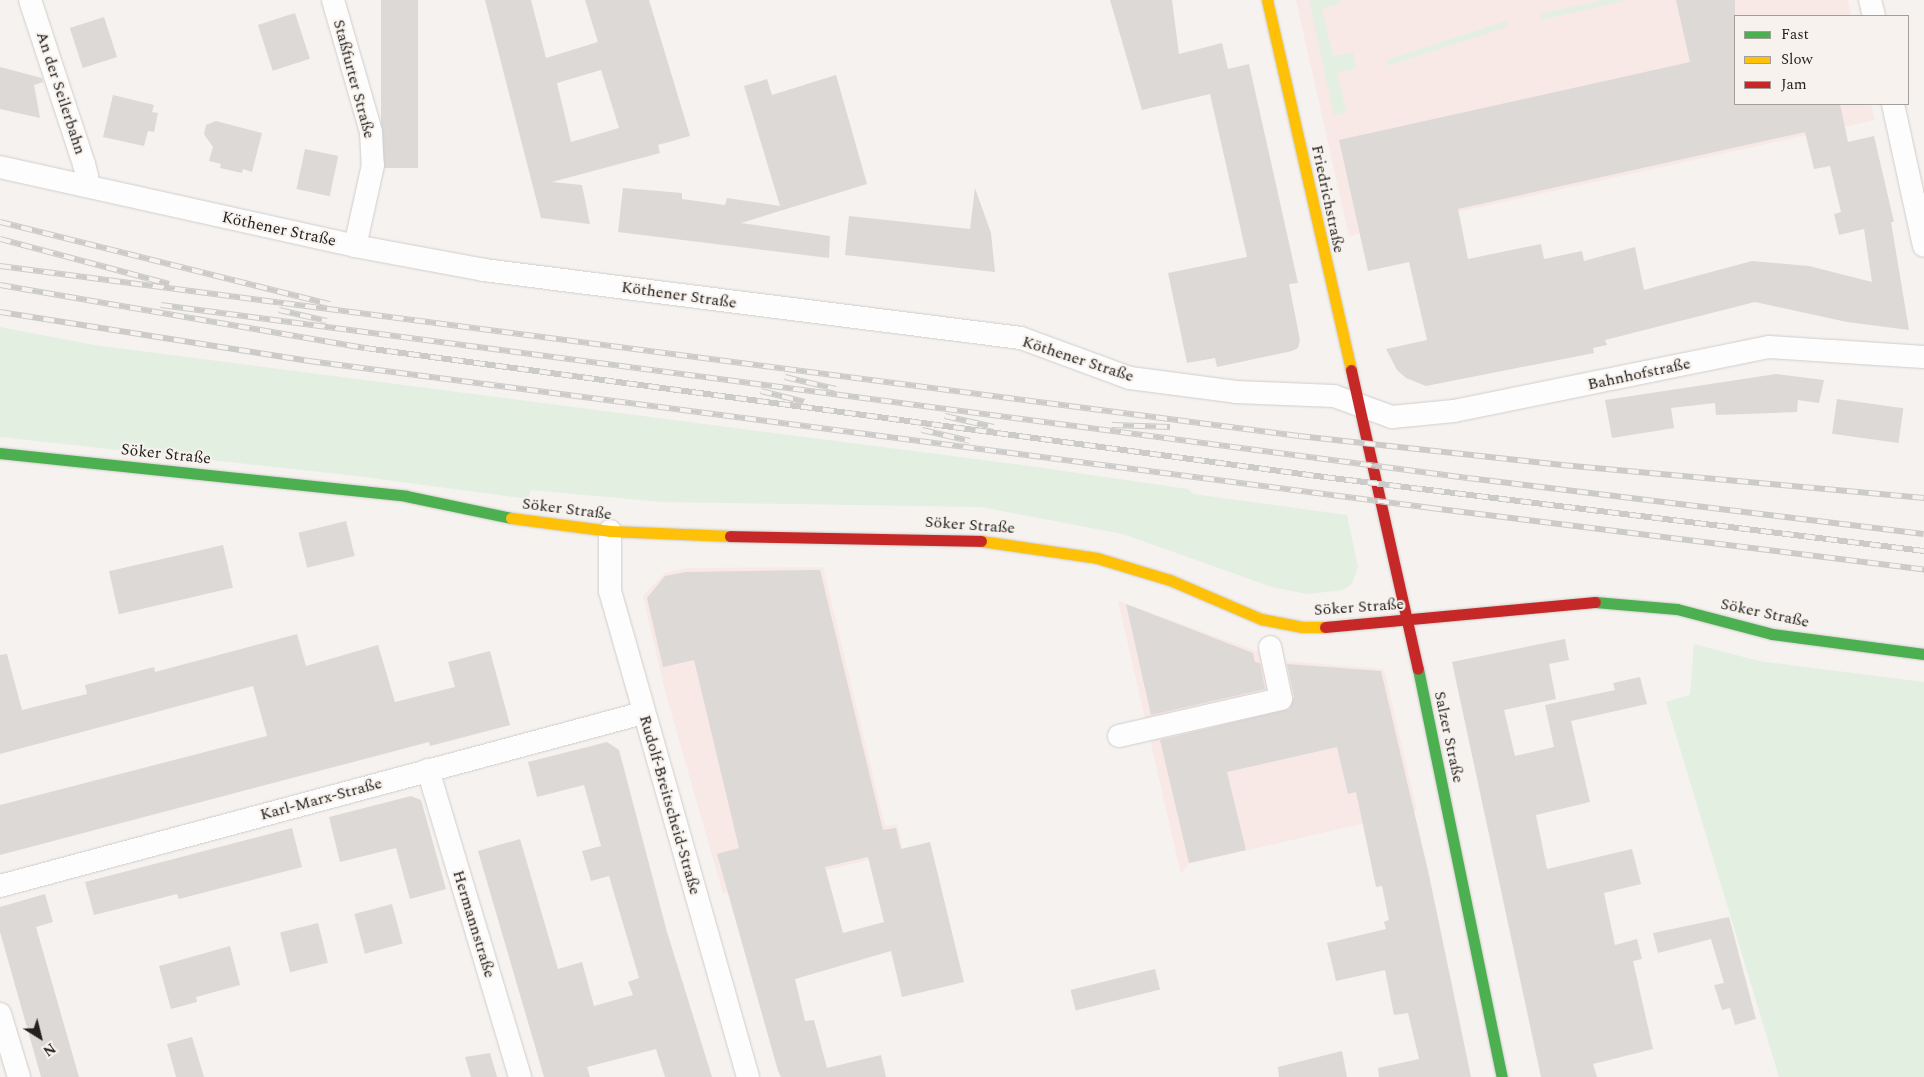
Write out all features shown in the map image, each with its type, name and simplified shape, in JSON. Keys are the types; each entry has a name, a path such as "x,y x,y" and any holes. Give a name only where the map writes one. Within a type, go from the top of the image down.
{"street":[{"name":"An der Seilerbahn","path":"30,0 84,164 87,176 84,186"},
{"name":"Staßfurter Straße","path":"333,0 371,132 373,165 355,246"},
{"name":"Friedrichstraße","path":"1267,0 1358,405"},
{"path":"1870,0 1874,15"},
{"path":"1893,105 1924,246"},
{"name":"Köthener Straße","path":"0,167 355,246 484,270 1021,338 1130,378 1236,392 1334,396 1358,405"},
{"name":"Bahnhofstraße","path":"1358,405 1392,417 1429,415 1769,347 1924,357"},
{"name":"Salzer Straße","path":"1358,405 1407,620 1502,1077"},
{"name":"Söker Straße","path":"0,453 406,496 522,521 610,531 765,537 992,540 1097,558 1133,568 1280,624 1327,627 1599,602 1634,603 1677,609 1772,634 1924,654"},
{"name":"Rudolf-Breitscheid-Straße","path":"610,531 610,591 643,713 748,1077"},
{"path":"1119,736 1281,698 1270,647"},
{"name":"Karl-Marx-Straße","path":"0,886 643,713"},
{"name":"Hermannstraße","path":"428,770 520,1077"},
{"path":"0,1014 19,1077"}],"shaded area":[{"path":"1296,0 1848,0 1851,15 1734,15 1734,105 1871,105 1875,120 1349,236"},
{"path":"823,567 885,826 897,824 903,852 723,894 665,691 643,596 665,573 687,568"},
{"path":"1118,601 1284,661 1384,669 1417,811 1188,864 1181,874"}],"green space":[{"path":"1309,0 1340,0 1341,3 1322,8 1333,56 1353,52 1356,69 1337,73 1346,112 1334,115"},
{"path":"1603,0 1627,0 1541,20 1540,14"},
{"path":"1506,21 1508,27 1388,66 1386,60"},
{"path":"0,327 94,345 1029,466 1188,489 1193,494 1347,515 1358,567 1352,584 1343,590 1307,594 1272,587 1123,534 981,507 662,502 531,490 528,499 357,476 0,437"},
{"path":"1694,644 1759,661 1924,682 1924,1077 1779,1077 1666,702 1690,695"}],"building":[{"path":"381,0 418,0 418,168 381,168"},
{"path":"485,0 531,0 546,58 598,42 585,0 649,0 690,136 658,145 660,153 552,182 582,185 590,224 541,218","holes":["601,70 619,128 571,142 557,83"]},
{"path":"1110,0 1172,0 1179,54 1222,43 1228,69 1249,64 1298,283 1289,284 1300,340 1298,348 1292,351 1217,367 1215,358 1187,363 1168,273 1247,257 1210,94 1142,110"},
{"path":"1676,0 1735,0 1734,105 1840,105 1848,142 1874,136 1894,222 1891,222 1909,330 1847,322 1755,302 1605,340 1607,345 1593,348 1594,353 1426,386 1406,378 1397,370 1386,349 1427,340 1409,262 1368,271 1339,140 1690,62","holes":["1805,132 1814,169 1830,166 1841,212 1834,214 1839,235 1864,229 1872,282 1809,266 1752,261 1644,290 1635,247 1584,261 1582,251 1544,259 1541,244 1468,259 1458,209"]},
{"path":"295,13 310,59 273,71 258,25"},
{"path":"104,17 117,57 83,68 70,28"},
{"path":"0,67 42,78 43,82 34,85 40,118 0,109"},
{"path":"836,75 867,184 741,223 830,236 829,258 618,232 623,188 682,193 682,199 725,205 727,198 780,206 744,86 767,79 772,95"},
{"path":"113,95 154,105 152,112 158,113 154,132 148,131 144,146 103,137"},
{"path":"216,121 262,133 252,172 243,169 242,173 220,168 221,164 209,161 213,147 204,134 206,125"},
{"path":"305,149 338,156 330,196 296,189"},
{"path":"975,188 991,233 995,272 845,255 849,216 970,229"},
{"path":"1776,374 1824,380 1819,403 1798,400 1797,412 1716,415 1715,403 1671,408 1674,428 1612,438 1605,400"},
{"path":"1837,399 1903,408 1898,443 1832,434"},
{"path":"346,521 355,556 307,568 298,533"},
{"path":"223,545 233,588 119,614 109,571"},
{"path":"820,570 883,830 896,828 901,849 930,842 964,982 902,997 891,951 795,979 805,1021 814,1020 827,1068 881,1055 886,1077 781,1077 778,1071 717,854 739,848 694,660 663,667 647,598 665,576 686,572","holes":["868,857 884,922 843,933 825,867"]},
{"path":"1126,604 1253,653 1255,662 1260,663 1265,689 1151,715"},
{"path":"297,634 306,666 378,645 395,702 455,687 448,662 490,651 510,725 430,746 429,742 0,855 0,805 267,736 253,686 0,754 0,655 7,654 22,710 87,694 85,685 154,667 155,672"},
{"path":"1565,639 1569,660 1549,664 1556,699 1504,710 1515,756 1554,747 1545,705 1615,690 1613,683 1640,677 1647,704 1571,721 1590,802 1536,815 1547,869 1632,849 1641,884 1604,893 1615,945 1637,939 1642,959 1633,961 1653,1049 1593,1064 1597,1077 1541,1077 1452,662"},
{"path":"1287,664 1381,671 1429,875 1471,1077 1379,1077 1378,1068 1419,1059 1408,1013 1394,1015 1385,970 1336,981 1327,943 1386,929 1384,922 1389,920 1382,886 1376,887 1356,792 1348,794 1337,747 1227,772 1246,850 1189,863 1160,740 1289,709 1294,697"},
{"path":"607,742 619,750 667,932 712,1077 665,1077 656,1049 587,1067 590,1077 544,1077 478,851 520,839 558,969 582,962 594,1006 633,995 628,982 639,978 609,876 591,881 582,851 601,846 584,785 537,797 528,762"},
{"path":"411,796 421,800 446,889 410,899 396,848 340,862 329,817"},
{"path":"292,828 302,867 179,899 177,894 94,915 85,882"},
{"path":"45,894 53,922 36,927 79,1077 41,1077 0,932 0,907"},
{"path":"392,904 403,944 365,954 354,914"},
{"path":"1729,917 1756,1019 1735,1025 1730,1008 1722,1010 1714,985 1724,983 1711,939 1658,953 1653,933"},
{"path":"318,923 328,963 290,972 280,932"},
{"path":"230,946 240,985 196,997 197,1002 171,1009 159,966"},
{"path":"1155,969 1160,989 1076,1010 1071,990"},
{"path":"192,1037 204,1077 176,1077 167,1044"},
{"path":"1342,1051 1347,1077 1279,1077 1278,1067"},
{"path":"490,1053 497,1077 471,1077 465,1057"}],"railway":[{"path":"0,222 330,304"},
{"path":"0,239 169,284"},
{"path":"0,266 1299,436 1562,465 1924,498"},
{"path":"0,285 365,348 1324,477 1924,551"},
{"path":"161,305 1468,478 1924,534"},
{"path":"279,310 327,321"},
{"path":"0,312 309,361 1431,508 1924,569"},
{"path":"785,377 836,389"},
{"path":"761,391 805,402"},
{"path":"945,416 994,427"},
{"path":"1112,425 1170,427"},
{"path":"922,430 970,441"}],"traffic: fast":[{"path":"0,453 406,496 511,518"},
{"path":"1595,602 1677,609 1772,634 1924,654"},
{"path":"1418,669 1502,1077"}],"traffic: slow":[{"path":"1267,0 1351,370"},
{"path":"511,518 610,531 730,536"},
{"path":"981,541 1097,558 1170,580 1261,619 1302,627 1325,627"}],"traffic: jam":[{"path":"1351,370 1418,669"},
{"path":"730,536 981,541"},
{"path":"1325,627 1595,602"}]}
